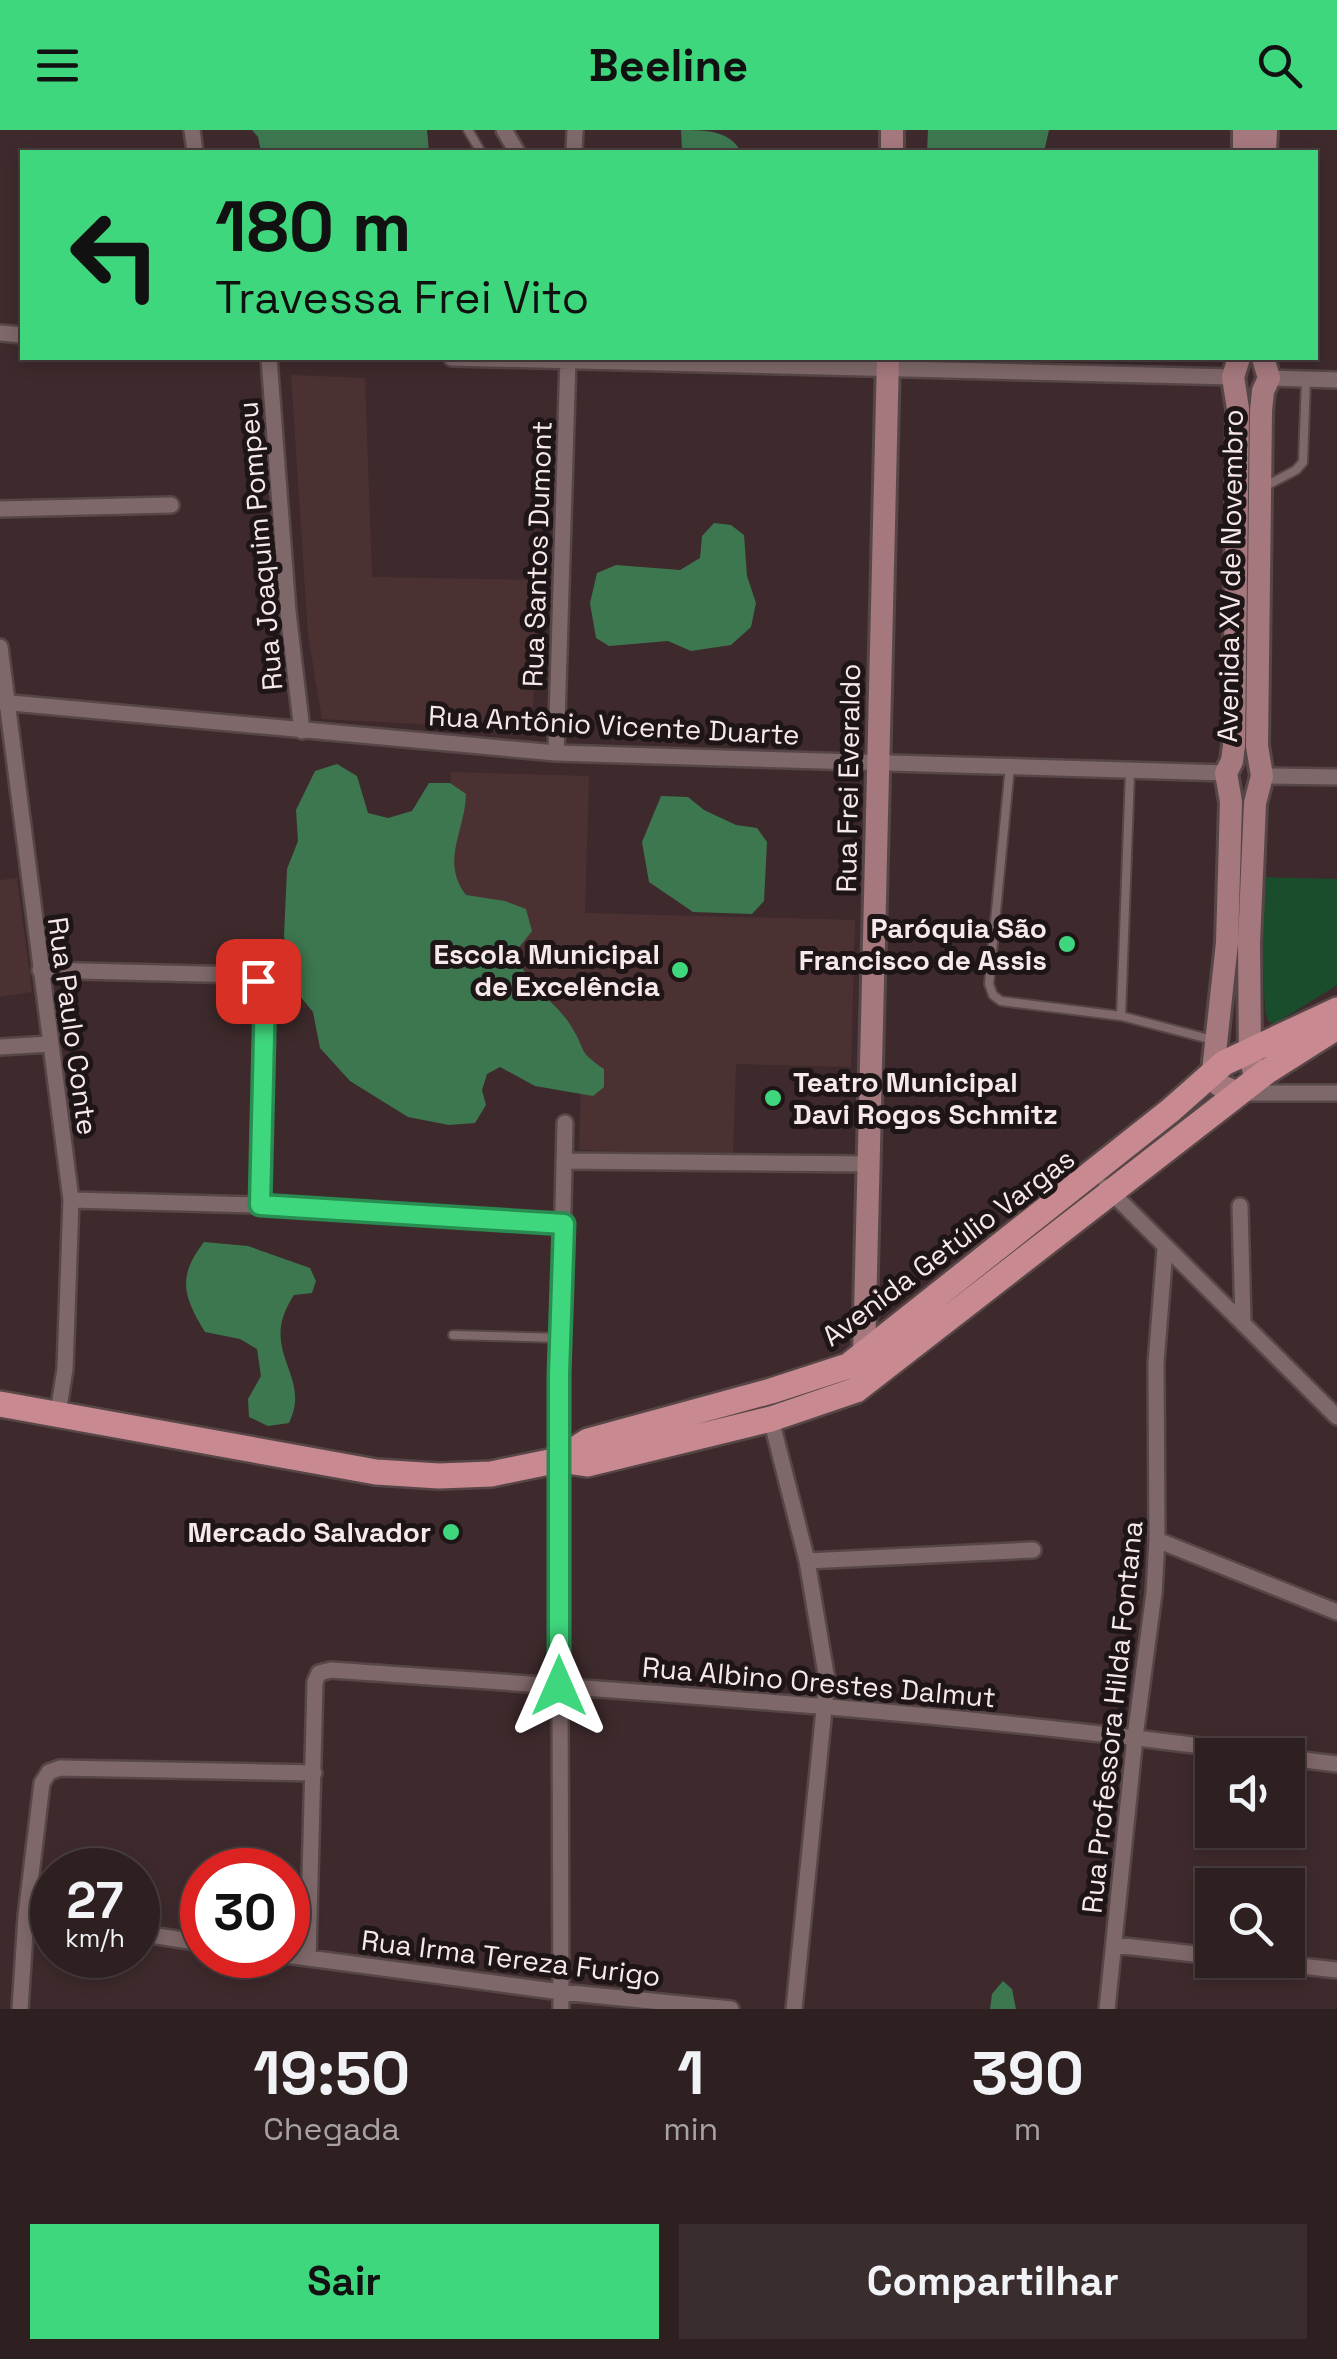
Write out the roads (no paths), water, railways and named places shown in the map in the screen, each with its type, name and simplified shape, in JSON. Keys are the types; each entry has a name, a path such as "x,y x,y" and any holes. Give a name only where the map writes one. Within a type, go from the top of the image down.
{"main road":[{"path":"1251,360 1265,373 1250,396 1237,372 1251,360"},
{"name":"Rua Frei Everaldo","path":"868,1367 869,1164 888,364"},
{"name":"Avenida XV de Novembro","path":"1213,1071 1227,943 1237,372"},
{"name":"Avenida XV de Novembro","path":"1254,1088 1249,943 1259,775 1260,489 1265,373"},
{"path":"1246,756 1259,775 1243,792 1230,773 1246,756"},
{"path":"1218,1007 1222,1014 1235,1019 1252,1009"},
{"name":"Avenida Getúlio Vargas","path":"0,1404 376,1472 439,1476 491,1474 559,1460 588,1464 771,1418 846,1394 868,1367 1213,1071 1337,1010"},
{"name":"Avenida Getúlio Vargas","path":"559,1460 588,1441 832,1373 868,1367 1337,1027"},
{"path":"1213,1071 1219,1085 1254,1088"}],"street":[{"name":"Rua Joaquim Pompeu","path":"270,360 288,612 302,730"},
{"path":"568,360 1237,372"},
{"name":"Rua Santos Dumont","path":"556,753 568,360"},
{"path":"1265,373 1337,380"},
{"path":"0,509 171,505"},
{"name":"Rua Paulo Conte","path":"0,647 3,702 72,1200 65,1369 58,1412"},
{"name":"Rua Antônio Vicente Duarte","path":"3,702 556,753 1230,773"},
{"path":"1259,775 1337,777"},
{"path":"40,970 244,974 258,981 265,994 260,1205"},
{"path":"0,1048 50,1044"},
{"path":"1254,1088 1337,1093"},
{"path":"561,2000 559,1460 565,1122"},
{"path":"566,1162 869,1164"},
{"path":"1094,1173 1337,1417"},
{"path":"72,1200 260,1205 564,1224"},
{"path":"1240,1206 1242,1323"},
{"name":"Rua Professora Hilda Fontana","path":"1107,2009 1154,1593 1156,1363 1166,1249"},
{"path":"771,1418 824,1650 826,1704 794,2009"},
{"path":"1157,1540 1337,1612"},
{"path":"806,1561 1033,1550"},
{"name":"Rua Albino Orestes Dalmut","path":"314,1774 316,1682 319,1673 331,1670 826,1704 1195,1745"},
{"path":"1305,1760 1337,1764"},
{"path":"20,2009 26,1916 42,1783 50,1772 60,1768 314,1774 310,1897"},
{"path":"26,1916 30,1917"},
{"path":"1115,1945 1195,1954"},
{"name":"Rua Irma Tereza Furigo","path":"310,1958 561,2000 731,2009"},
{"path":"1305,1966 1337,1970"}],"lane":[{"path":"1260,489 1296,470 1303,462 1306,379"},
{"path":"1010,766 989,984 993,995 1001,1001 1121,1016 1214,1041"},
{"path":"1121,1016 1130,770"},
{"path":"452,1334 560,1338"}],"place":[{"name":"Paróquia São Francisco de Assis","path":"1067,944"},
{"name":"Escola Municipal de Excelência","path":"680,970"},
{"name":"Teatro Municipal Davi Rogos Schmitz","path":"773,1098"},
{"name":"Mercado Salvador","path":"451,1532"}]}
